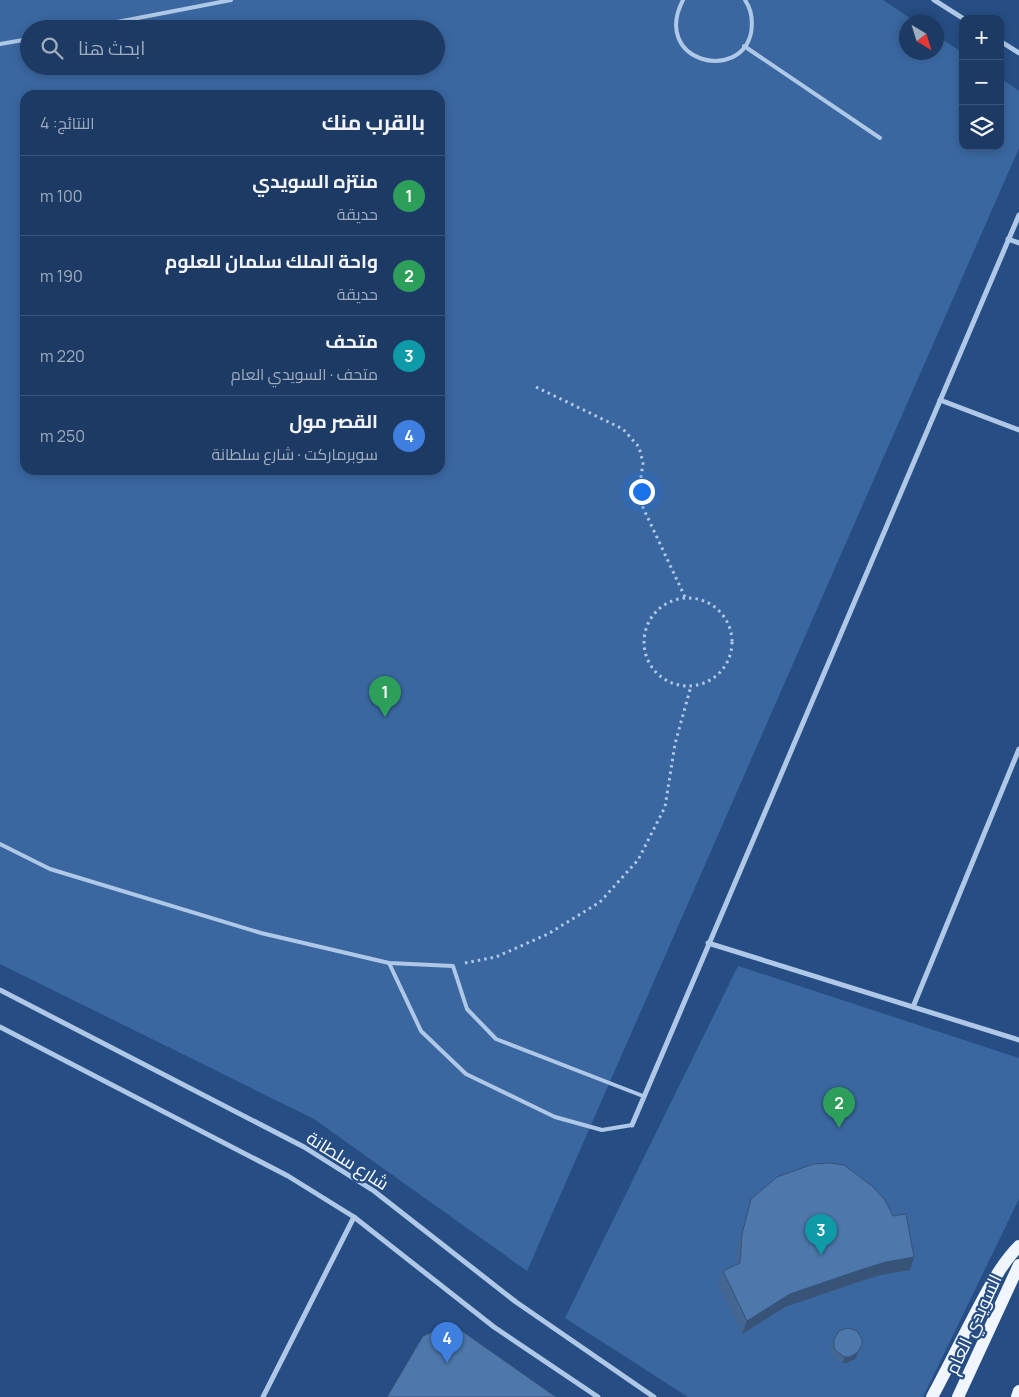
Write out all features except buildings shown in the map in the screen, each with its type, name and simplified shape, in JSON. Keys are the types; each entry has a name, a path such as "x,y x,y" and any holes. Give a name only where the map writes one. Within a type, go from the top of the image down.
{"main road":[{"path":"932,1397 993,1280 1019,1246"},
{"name":"السويدي العام","path":"958,1397 1019,1265"},
{"path":"1016,1397 1019,1392"}],"street":[{"path":"934,0 959,16"},
{"path":"1004,44 1019,53"},
{"path":"632,1125 1019,215"},
{"path":"1008,239 1019,243"},
{"path":"940,400 1019,430"},
{"path":"913,1007 1019,749"},
{"path":"708,943 1019,1040"},
{"name":"شارع سلطانة","path":"0,990 304,1147 351,1176 374,1191 516,1302 654,1397"},
{"path":"0,1027 288,1176 354,1217 494,1327 598,1397"},
{"path":"263,1397 354,1217"}],"lane":[{"path":"128,20 231,0"},
{"path":"683,0 677,11 675,24 678,38 685,49 696,57 708,61 722,60 734,56 744,46 750,36 752,24 751,12 745,0"},
{"path":"0,44 20,40"},
{"path":"744,46 880,138"},
{"path":"0,844 50,869 261,933 389,963 453,966 467,1009 496,1039 643,1096"},
{"path":"389,963 421,1031 466,1074 555,1117 602,1130 632,1125"}],"path":[{"path":"536,387 623,428 639,447 643,463 638,497 685,597"},
{"path":"685,597 699,598 712,604 723,613 730,625 733,639 732,652 726,665 717,676 705,683 692,686 676,685 662,678 651,667 645,653 644,637 648,622 657,610 670,601 685,597"},
{"path":"453,966 496,957 548,934 600,902 638,860 665,807 675,744 692,686"}],"shaded area":[{"path":"0,0 883,0 906,15 899,15 899,60 944,60 944,41 959,50 959,150 1004,150 1004,81 1019,91 1019,148 527,1271 314,1119 0,964"},
{"path":"738,966 1019,1058 1019,1199 923,1397 688,1397 565,1318"}],"place":[{"name":"منتزه السويدي","path":"385,717"},
{"name":"واحة الملك سلمان للعلوم","path":"839,1128"},
{"name":"متحف","path":"821,1255"},
{"name":"القصر مول","path":"447,1363"}]}
